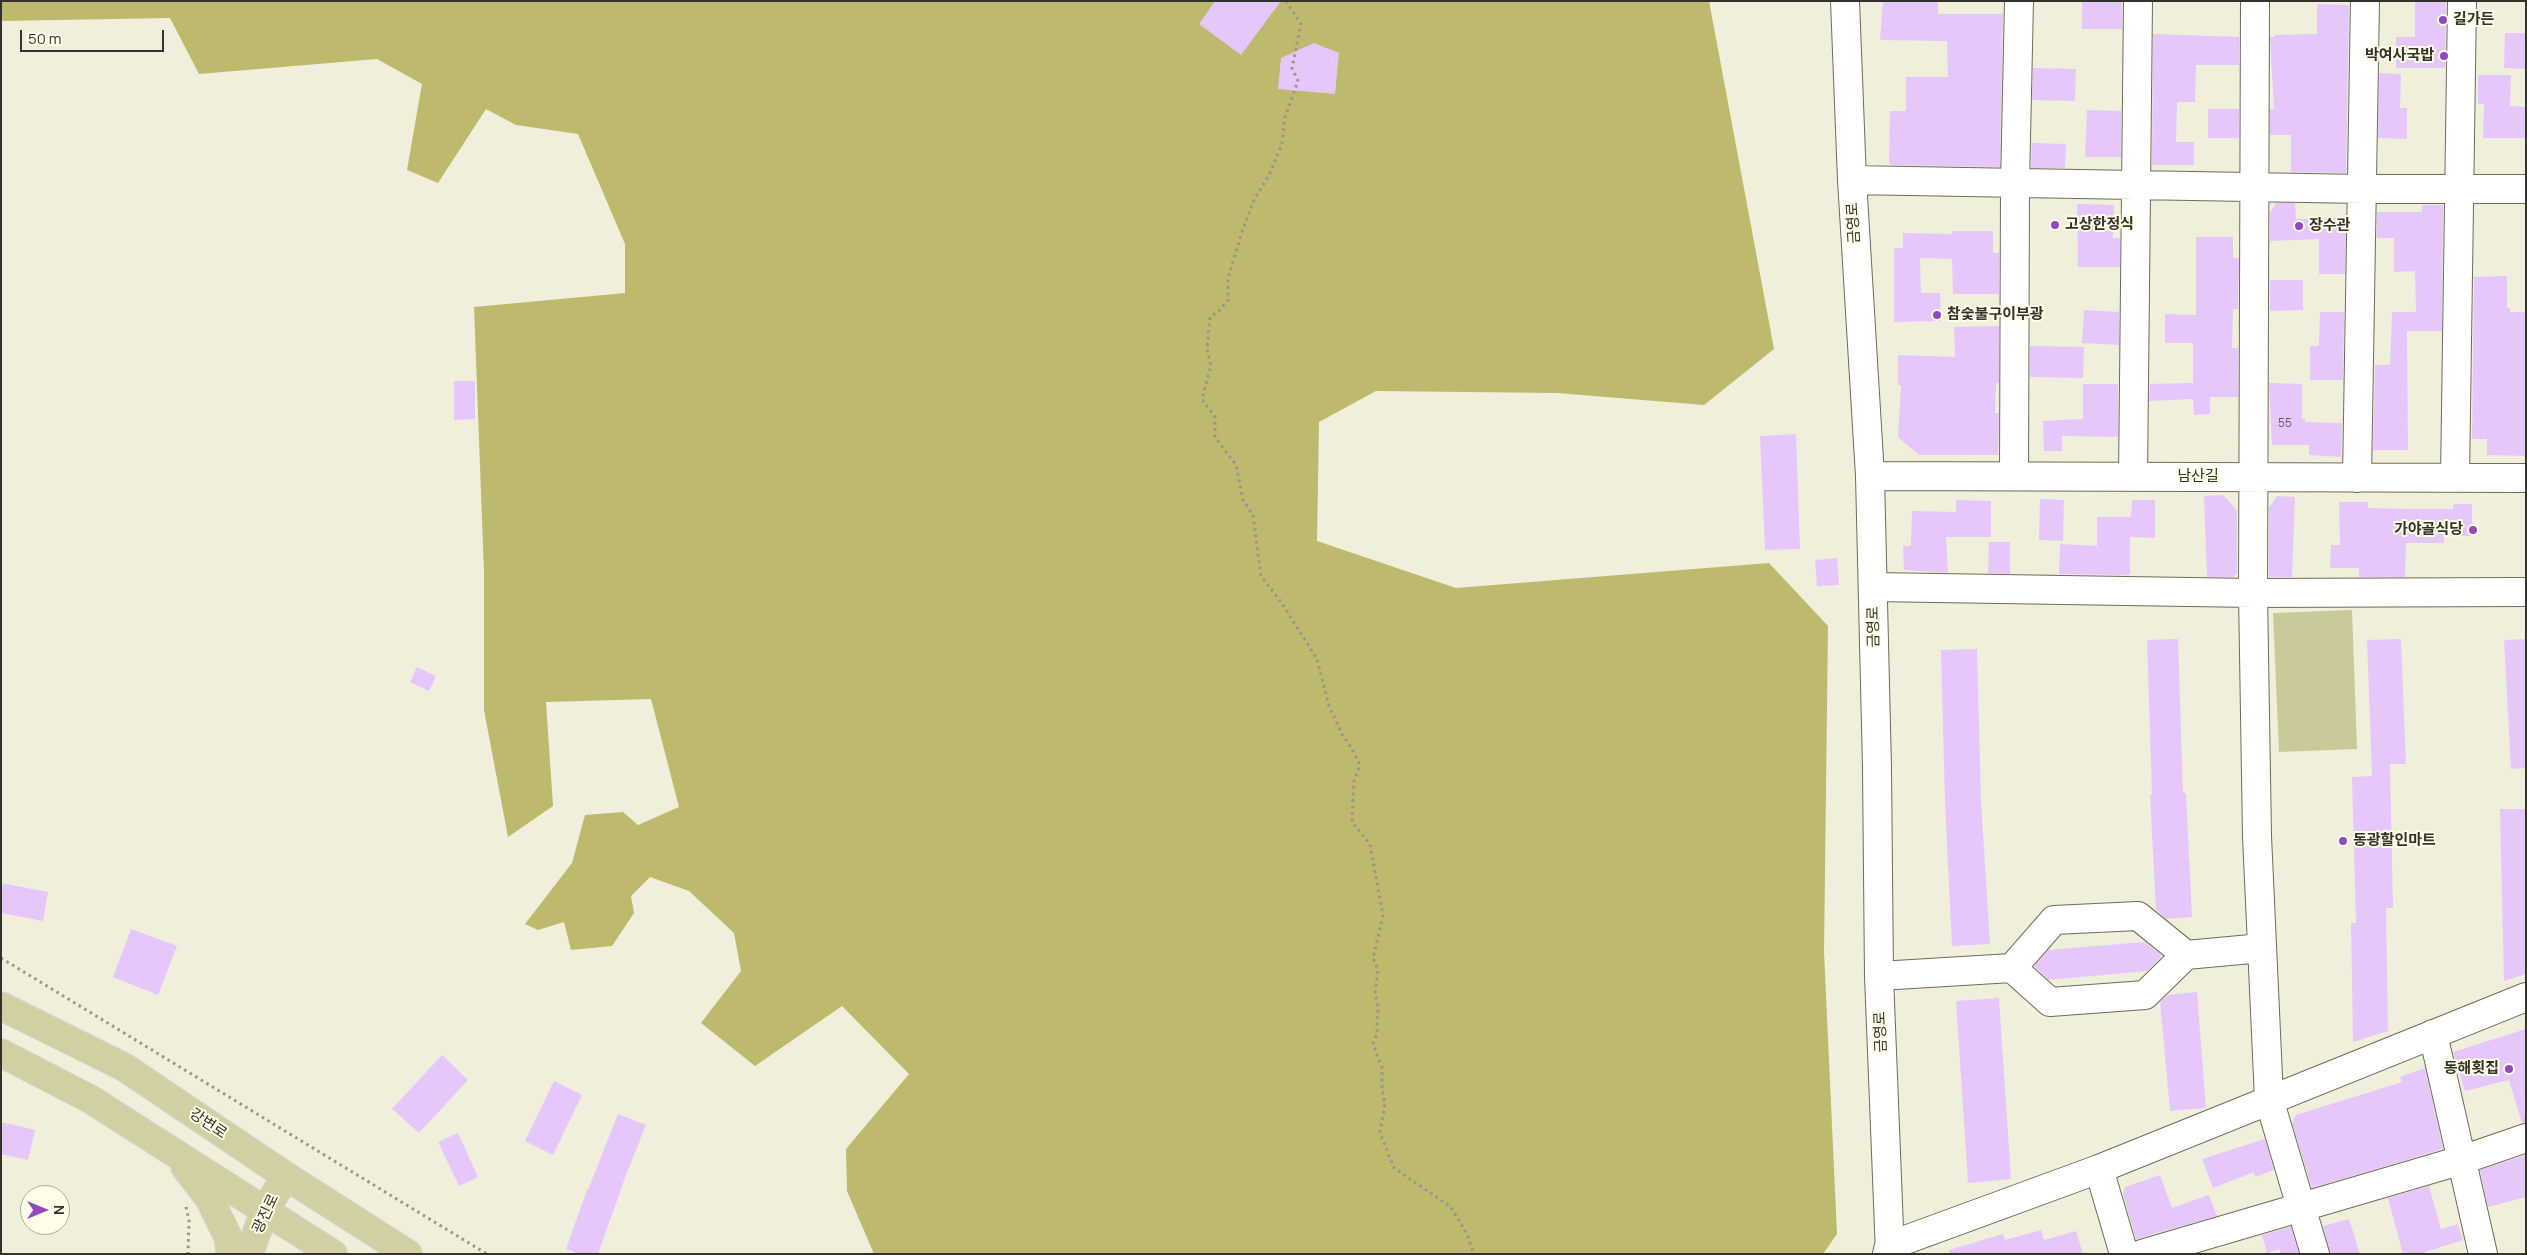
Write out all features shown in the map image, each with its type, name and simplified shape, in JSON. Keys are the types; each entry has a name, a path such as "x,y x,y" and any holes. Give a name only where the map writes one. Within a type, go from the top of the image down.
{"main road":[{"name":"강변로","path":"1,1006 124,1067 286,1176 408,1254"},
{"path":"1,1053 90,1099 333,1254"},
{"path":"174,1152 209,1198 229,1239 230,1254"},
{"name":"광진로","path":"249,1254 265,1210 286,1176"}],"street":[{"name":"금영로","path":"1845,1 1852,180 1870,476 1879,976 1888,1251"},
{"path":"2014,476 2015,184 2019,1"},
{"path":"2133,477 2138,1"},
{"path":"2255,1 2256,187 2253,593 2257,836 2268,1099 2314,1254"},
{"path":"2357,478 2365,1"},
{"path":"2455,478 2462,1"},
{"path":"1852,180 2015,184 2526,189"},
{"name":"남산길","path":"1870,476 2526,478"},
{"path":"1873,587 2253,593 2526,592"},
{"path":"2012,968 2054,920 2138,916 2186,955"},
{"path":"1879,976 2012,968 2050,1002 2145,995 2186,955 2262,948"},
{"path":"1888,1251 2099,1169 2268,1099 2526,998"},
{"path":"2433,1034 2482,1254"},
{"path":"2142,1254 2462,1160 2526,1138"},
{"path":"2099,1169 2124,1254"}],"path":[{"path":"1286,1 1301,24 1292,68 1298,81 1285,117 1282,144 1270,173 1253,202 1242,232 1237,254 1228,278 1228,300 1219,311 1210,317 1207,349 1211,366 1202,399 1215,417 1214,437 1236,465 1243,500 1252,516 1261,576 1281,602 1317,659 1330,706 1342,734 1360,766 1354,781 1352,822 1370,844 1382,916 1373,958 1378,970 1374,993 1378,1006 1377,1034 1373,1044 1382,1068 1382,1089 1385,1104 1380,1133 1394,1168 1450,1207 1467,1234 1474,1254"},
{"path":"1,958 487,1254"}],"green space":[{"path":"2352,610 2357,749 2279,752 2273,613"}],"shaded area":[{"path":"1,1 1709,1 1774,349 1704,405 1557,393 1376,391 1319,422 1317,541 1456,588 1769,563 1828,626 1824,952 1837,1234 1823,1254 874,1254 847,1191 846,1149 909,1074 842,1006 755,1066 701,1023 741,971 734,933 689,891 650,877 631,896 634,913 612,946 571,950 564,922 538,930 525,924 572,863 585,815 623,812 638,825 679,807 651,699 546,702 553,806 508,837 484,710 484,572 474,307 625,293 625,244 578,134 516,125 486,109 438,183 407,170 422,84 377,59 199,74 170,18 1,21"}],"building":[{"path":"1215,1 1281,1 1241,55 1199,24"},
{"path":"1883,1 1938,1 1938,14 2003,14 2000,167 1891,165 1889,162 1890,111 1906,111 1906,77 1948,77 1947,41 1880,40"},
{"path":"2082,1 2122,1 2122,29 2082,29"},
{"path":"2415,1 2446,1 2445,68 2396,68 2396,37 2415,37"},
{"path":"2317,4 2349,5 2346,173 2291,172 2291,135 2270,135 2270,109 2274,109 2270,37 2274,37 2274,35 2317,34"},
{"path":"2505,33 2526,33 2526,69 2504,68"},
{"path":"2153,34 2239,37 2239,65 2196,65 2195,102 2177,102 2176,142 2194,142 2194,165 2152,165"},
{"path":"1314,43 1339,53 1335,94 1278,89 1281,58"},
{"path":"2033,68 2076,69 2075,101 2032,100"},
{"path":"2379,73 2401,74 2400,108 2407,108 2407,139 2378,138"},
{"path":"2478,75 2511,75 2510,106 2526,107 2526,138 2483,138 2484,104 2478,104"},
{"path":"2208,109 2239,109 2239,138 2208,138"},
{"path":"2087,110 2121,111 2121,157 2085,157"},
{"path":"2032,143 2066,144 2065,168 2031,168"},
{"path":"2276,203 2295,203 2296,219 2346,218 2345,274 2319,274 2319,239 2270,241 2270,213"},
{"path":"2077,204 2114,205 2113,238 2120,238 2120,267 2078,267"},
{"path":"2422,205 2443,205 2442,331 2407,331 2408,450 2373,450 2375,365 2390,365 2392,312 2416,312 2415,271 2394,272 2394,238 2377,238 2377,212 2422,212"},
{"path":"1952,231 1993,231 1993,253 1999,253 1999,294 1953,294 1952,259 1920,258 1921,293 1940,293 1941,321 1894,322 1894,248 1903,248 1903,233 1952,234"},
{"path":"2196,237 2233,237 2233,258 2239,258 2238,309 2233,309 2232,348 2238,348 2238,397 2210,397 2210,414 2194,415 2193,399 2149,401 2150,384 2193,383 2193,343 2165,343 2165,314 2196,315"},
{"path":"2507,276 2507,308 2510,308 2510,312 2526,312 2526,456 2487,455 2487,439 2472,439 2474,277"},
{"path":"2270,280 2303,280 2303,310 2270,311"},
{"path":"2084,310 2119,312 2119,345 2082,343"},
{"path":"2320,312 2344,312 2343,380 2310,380 2310,346 2319,346"},
{"path":"1999,326 1999,383 1996,383 1995,413 1999,413 1998,455 1919,455 1898,437 1901,385 1898,385 1898,355 1955,357 1954,327"},
{"path":"2030,346 2084,347 2083,378 2030,377"},
{"path":"454,381 475,381 475,419 454,420"},
{"path":"2269,383 2302,384 2302,419 2305,419 2305,422 2342,423 2341,457 2309,455 2309,445 2272,445"},
{"path":"2083,384 2118,384 2118,437 2062,436 2062,451 2044,451 2043,421 2083,419"},
{"path":"1796,434 1800,549 1765,550 1760,436"},
{"path":"2223,495 2237,510 2237,573 2234,577 2207,577 2204,496"},
{"path":"2277,496 2295,497 2292,577 2269,577 2269,508"},
{"path":"2040,499 2064,500 2063,541 2039,540"},
{"path":"1956,500 1991,501 1991,537 1946,537 1948,573 1904,570 1903,546 1911,546 1912,511 1956,512"},
{"path":"2132,500 2155,500 2155,538 2130,537 2130,575 2059,574 2060,544 2097,546 2097,517 2131,517"},
{"path":"2339,502 2368,502 2368,508 2410,509 2453,509 2453,504 2472,504 2472,536 2444,536 2444,543 2406,543 2405,577 2359,577 2359,568 2330,568 2331,545 2340,545"},
{"path":"1989,542 2010,542 2010,574 1988,573"},
{"path":"1837,558 1839,585 1817,586 1815,560"},
{"path":"2178,639 2183,793 2186,793 2192,917 2166,919 2156,910 2150,795 2152,795 2147,640"},
{"path":"2401,639 2406,764 2390,764 2393,908 2386,908 2388,1031 2353,1042 2351,923 2356,923 2352,777 2372,776 2367,640"},
{"path":"2526,639 2526,768 2511,769 2504,640"},
{"path":"1977,649 1981,801 1990,944 1952,946 1945,803 1941,650"},
{"path":"417,667 436,676 429,691 410,682"},
{"path":"2500,809 2526,809 2526,974 2504,981"},
{"path":"1,883 48,892 43,921 1,913"},
{"path":"131,929 177,946 158,995 113,977"},
{"path":"2145,942 2161,955 2147,971 2048,980 2035,965 2048,950"},
{"path":"2197,992 2206,1108 2170,1111 2160,1002 2168,995"},
{"path":"1999,998 2011,1179 1968,1183 1956,1001"},
{"path":"2526,1029 2526,1123 2522,1123 2509,1080 2465,1091 2453,1052"},
{"path":"442,1055 468,1080 419,1133 392,1109"},
{"path":"2425,1068 2443,1149 2312,1188 2292,1123 2296,1115 2402,1082 2400,1077"},
{"path":"554,1081 582,1095 553,1155 525,1141"},
{"path":"618,1114 646,1125 598,1254 578,1254 566,1249 587,1190"},
{"path":"1,1122 35,1130 28,1160 1,1154"},
{"path":"458,1133 478,1177 459,1186 438,1142"},
{"path":"2265,1139 2274,1170 2255,1177 2254,1172 2213,1188 2202,1159"},
{"path":"2526,1155 2526,1197 2488,1207 2480,1170"},
{"path":"2160,1175 2172,1208 2209,1195 2217,1216 2136,1239 2123,1195 2125,1187"},
{"path":"2429,1186 2441,1229 2458,1224 2463,1240 2419,1254 2403,1254 2388,1198"},
{"path":"2349,1219 2360,1254 2330,1254 2323,1226"},
{"path":"2291,1227 2299,1254 2281,1254 2279,1249 2267,1253 2262,1235"},
{"path":"2041,1230 2044,1240 2076,1231 2083,1254 1950,1254 1949,1250 2003,1234 2005,1240"}],"place":[{"name":"길가든","path":"2443,20"},
{"name":"박여사국밥","path":"2444,56"},
{"name":"고상한정식","path":"2055,225"},
{"name":"장수관","path":"2299,226"},
{"name":"참숯불구이부광","path":"1937,315"},
{"name":"가야골식당","path":"2473,530"},
{"name":"동광할인마트","path":"2343,841"},
{"name":"동해횟집","path":"2509,1069"}]}
